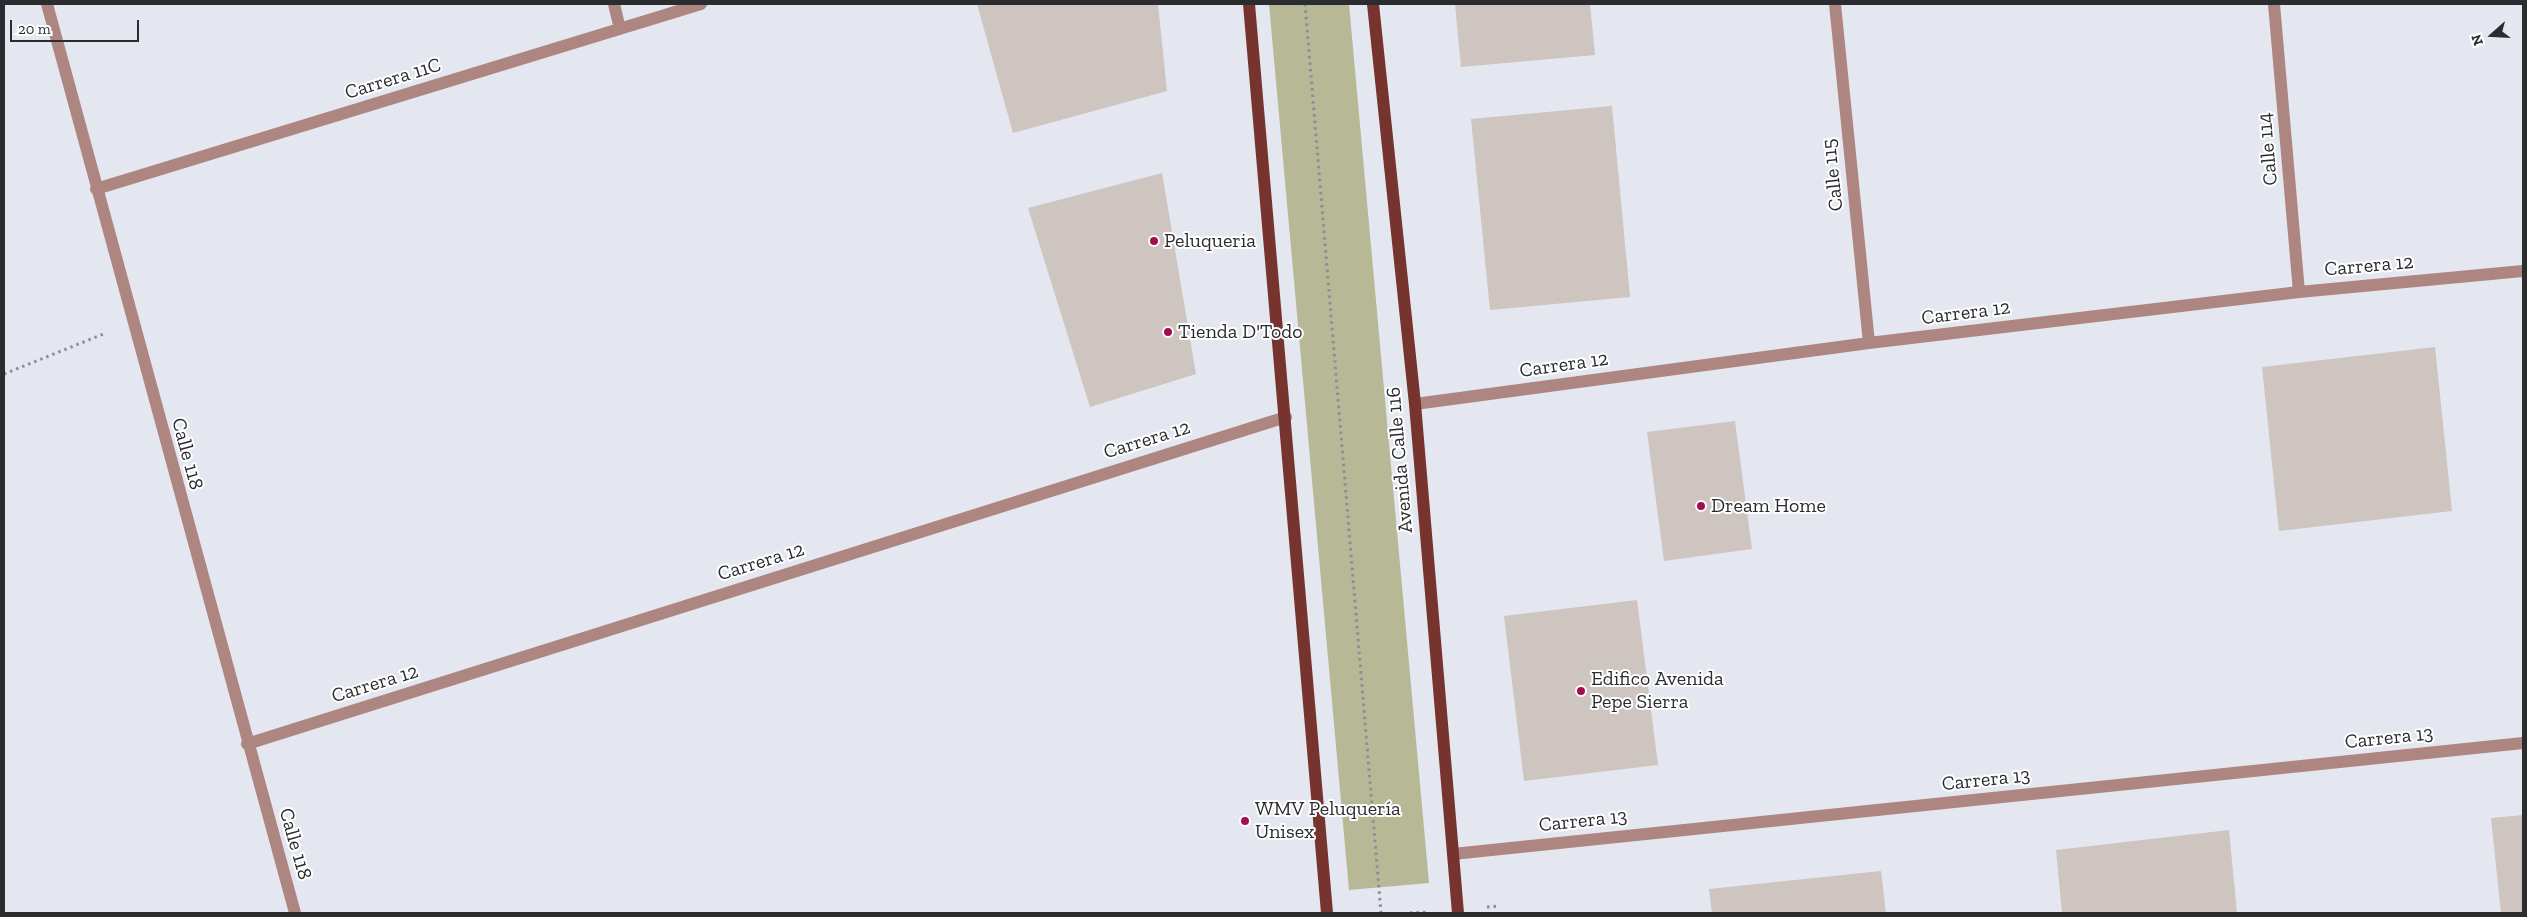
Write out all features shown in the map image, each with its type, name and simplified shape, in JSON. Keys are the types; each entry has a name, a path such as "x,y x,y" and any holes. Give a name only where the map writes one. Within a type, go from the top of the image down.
{"main road":[{"path":"1249,4 1286,416 1327,913"},
{"name":"Avenida Calle 116","path":"1372,4 1415,404 1458,913"}],"street":[{"name":"Calle 118","path":"47,4 294,913"},
{"path":"614,4 620,28"},
{"name":"Carrera 11C","path":"96,189 701,4"},
{"name":"Calle 115","path":"1835,4 1869,343"},
{"name":"Calle 114","path":"2274,4 2299,292"},
{"name":"Carrera 12","path":"1415,404 1869,343 2299,292 2523,270"},
{"name":"Carrera 12","path":"247,744 1286,416"},
{"name":"Carrera 13","path":"1452,854 2523,743"}],"path":[{"path":"1305,4 1381,913"},
{"path":"4,374 132,322"}],"green space":[{"path":"1269,4 1349,4 1429,883 1349,890"}],"building":[{"path":"977,4 1158,4 1167,91 1013,133"},
{"path":"1455,4 1590,4 1595,55 1461,67"},
{"path":"1612,106 1630,297 1490,310 1471,119"},
{"path":"1162,173 1196,374 1090,407 1028,208"},
{"path":"2435,347 2452,511 2279,531 2262,367"},
{"name":"Dream Home","path":"1735,421 1752,549 1664,561 1647,432"},
{"name":"Edifico Avenida Pepe Sierra","path":"1637,600 1658,765 1524,781 1504,616"},
{"path":"2523,815 2523,913 2501,913 2491,818"},
{"path":"2229,830 2237,913 2062,913 2056,850"},
{"path":"1881,871 1886,913 1712,913 1709,889"}],"place":[{"name":"Peluqueria","path":"1154,241"},
{"name":"Tienda D'Todo","path":"1168,332"},
{"name":"Dream Home","path":"1701,506"},
{"name":"Edifico Avenida Pepe Sierra","path":"1581,691"},
{"name":"WMV Peluquería Unisex","path":"1245,821"}]}
